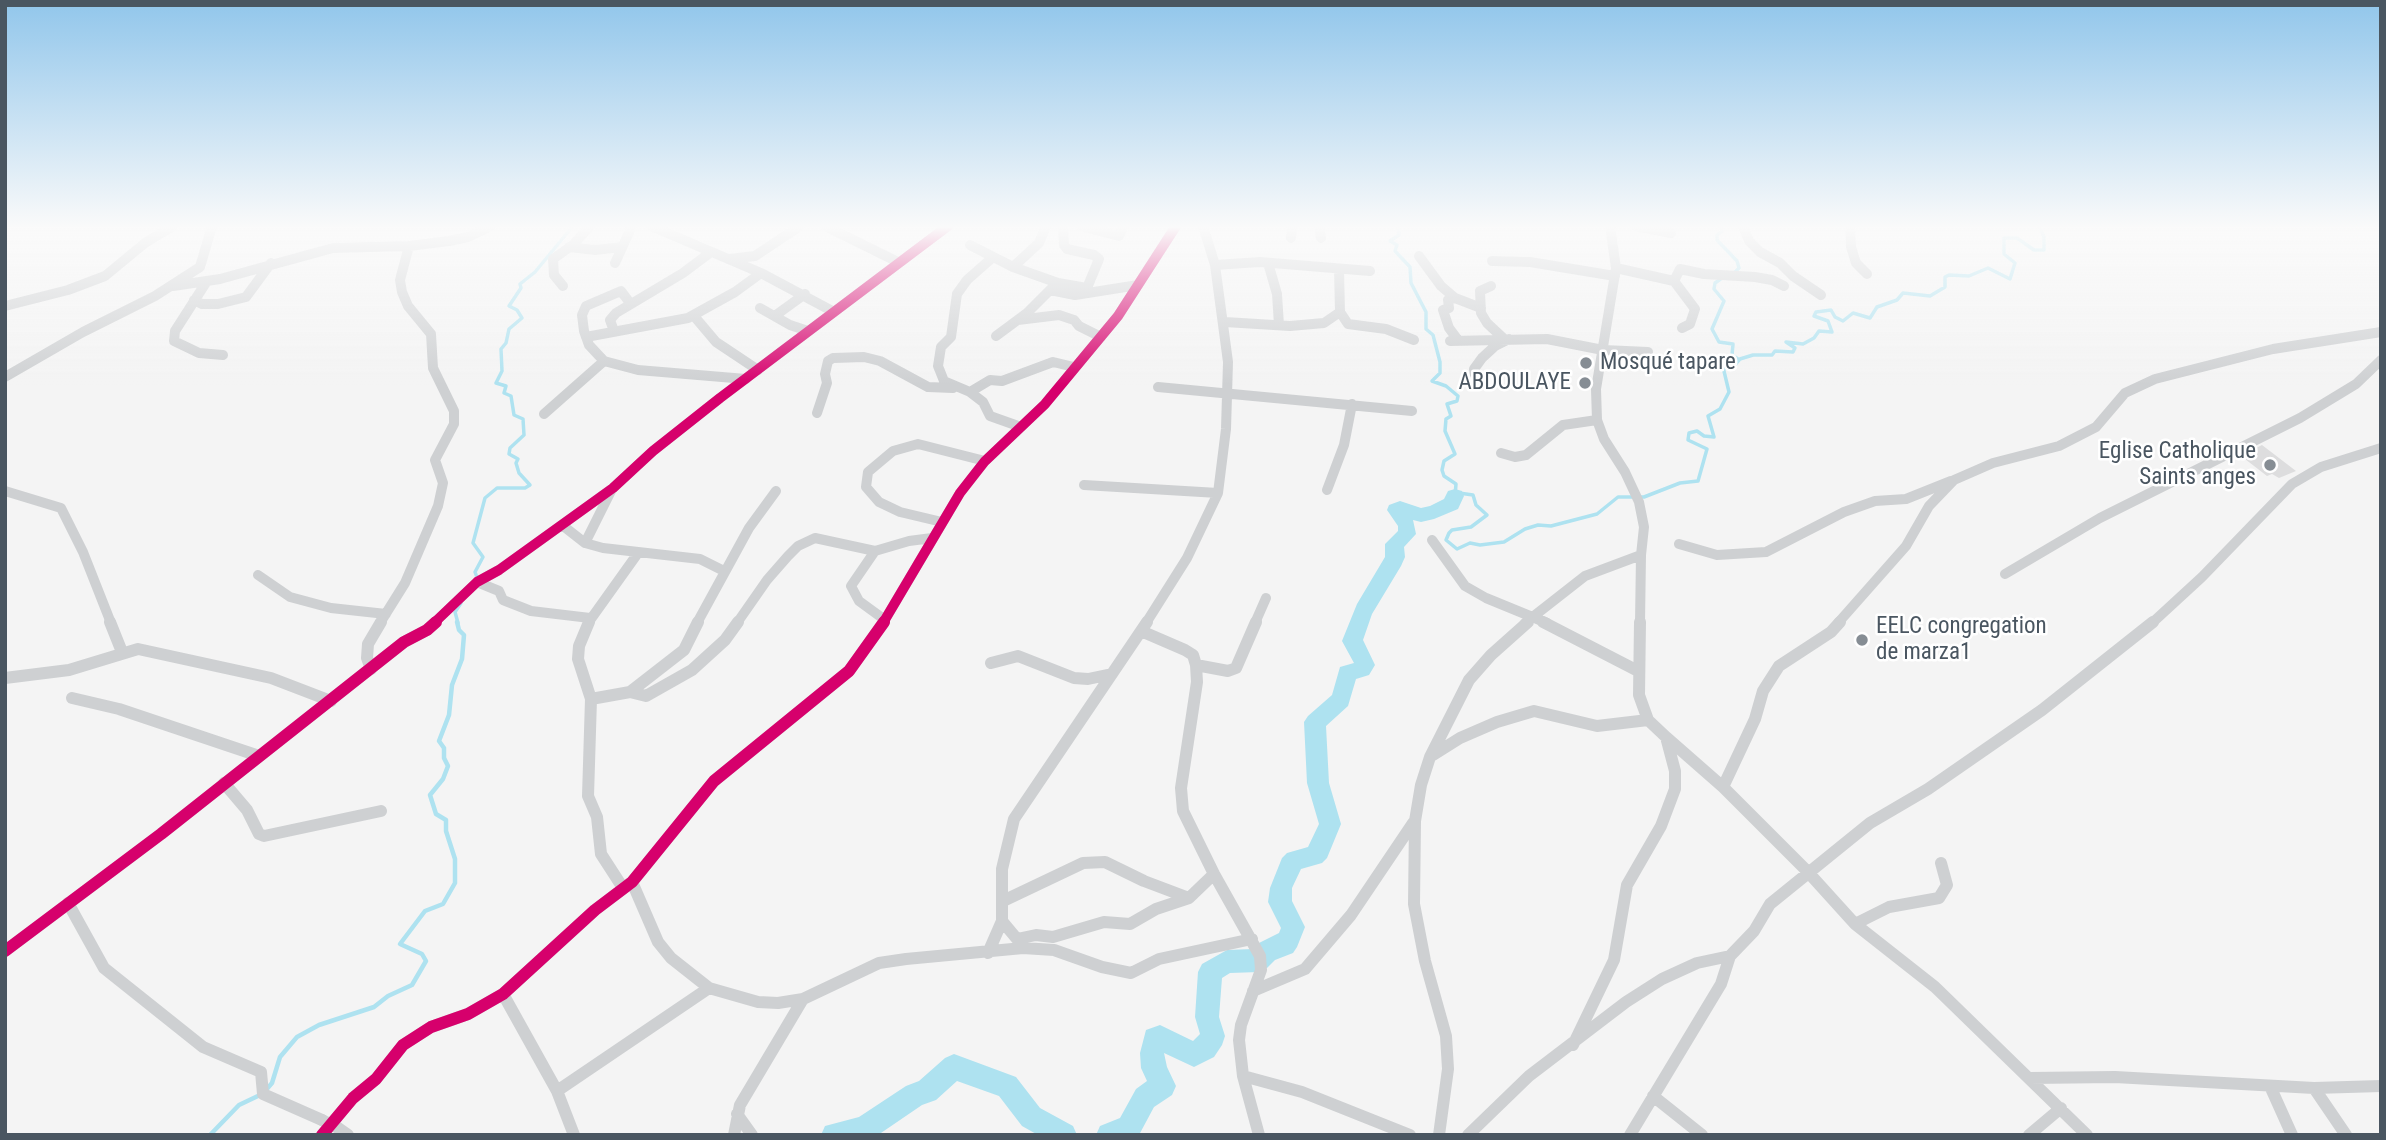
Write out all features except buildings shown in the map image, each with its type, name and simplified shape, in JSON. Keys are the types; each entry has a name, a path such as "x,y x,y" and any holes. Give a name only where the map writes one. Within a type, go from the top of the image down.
{"street":[{"path":"5,306 96,279"},
{"path":"5,377 183,279"},
{"path":"173,286 213,279"},
{"path":"194,300 202,304 218,304 246,297 259,279"},
{"path":"371,669 367,658 368,645 405,583 438,506 443,483 435,460 454,424 454,411 433,368 431,334 408,306 400,279"},
{"path":"557,279 563,286"},
{"path":"614,331 610,320 630,303 673,279"},
{"path":"586,337 694,316 752,279"},
{"path":"775,279 834,312"},
{"path":"5,951 161,834 404,642 427,630 477,582 499,570 613,488 653,451 876,279"},
{"path":"956,388 944,381 938,366 941,347 951,337 957,294 968,279"},
{"path":"1050,279 1087,288 1091,279"},
{"path":"322,1128 376,1079 403,1045 431,1027 468,1014 503,993 595,910 628,885 714,781 849,671 885,620 942,522 985,461 1045,404 1074,366 1101,337 1142,279"},
{"path":"988,953 1002,921 1002,869 1014,819 1187,558 1218,493 1223,469 1228,393 1225,322 1217,279"},
{"path":"1273,279 1277,294 1279,325"},
{"path":"1339,279 1340,312 1348,324 1385,329 1414,340"},
{"path":"1436,279 1455,298 1481,308"},
{"path":"1614,279 1596,389 1597,420 1604,439 1639,502 1644,527 1638,671 1639,695 1648,720 1723,787 1855,924 1935,987 2087,1135"},
{"path":"1662,279 1674,281 1695,309 1690,324 1682,328"},
{"path":"1769,279 1784,286"},
{"path":"1798,279 1821,295"},
{"path":"207,281 175,331 174,341 198,353 223,355"},
{"path":"996,336 1018,320 1058,282"},
{"path":"1050,290 1075,295 1138,285"},
{"path":"1491,286 1479,290 1481,308 1487,323 1507,338"},
{"path":"630,303 621,291 586,306 582,315 586,337 589,345 604,361 638,370 746,379"},
{"path":"776,315 805,294"},
{"path":"1455,298 1448,300 1449,308 1443,310 1454,340 1547,339 1603,350 1648,352"},
{"path":"760,308 790,325 808,331"},
{"path":"1225,322 1279,325 1324,323 1340,312"},
{"path":"1018,320 1059,315 1074,320 1079,326 1101,337"},
{"path":"694,316 716,342 758,370"},
{"path":"1679,544 1717,555 1771,551 1844,512 1875,501 1906,499 1993,463 2059,446 2096,427 2125,393 2155,379 2273,349 2381,332"},
{"path":"1475,374 1474,369 1482,358 1507,338"},
{"path":"817,413 827,383 824,374 828,361 833,358 864,357 880,361 928,387 956,388 970,392 984,402 990,416 1021,427"},
{"path":"2005,573 2100,518 2300,418 2356,384 2381,360"},
{"path":"544,414 604,361"},
{"path":"970,392 990,380 1002,381 1053,362 1074,366"},
{"path":"1158,387 1412,411"},
{"path":"1327,490 1345,445 1352,404"},
{"path":"1501,453 1515,457 1526,455 1563,425 1597,420"},
{"path":"942,522 900,512 879,502 866,487 868,472 893,451 918,444 985,461"},
{"path":"1630,1135 1721,985 1730,956 1754,931 1770,904 1870,823 1928,789 2042,710 2138,636 2202,577 2292,484 2322,467 2381,448"},
{"path":"1723,787 1755,719 1763,691 1779,666 1831,632 1906,546 1929,506 1954,480"},
{"path":"1084,485 1218,493"},
{"path":"585,543 613,488"},
{"path":"5,491 61,508 83,552 122,652"},
{"path":"630,692 684,650 724,571 749,528 776,491"},
{"path":"562,525 585,543 638,553 700,559 724,571"},
{"path":"591,699 630,692 646,696 692,670 725,640 767,580 799,546 815,538 875,551 909,541 932,538"},
{"path":"1432,540 1465,586 1486,598 1534,617 1638,671"},
{"path":"875,551 851,586 859,601 885,620"},
{"path":"638,553 590,618 581,638 578,659 591,699 587,789 597,817 601,854 628,885 658,942 691,976 709,988 738,998 778,1003 803,999 879,963 1023,948 1054,950 1102,967 1131,973 1168,956 1252,939"},
{"path":"1439,1135 1448,1069 1446,1036 1414,904 1415,821 1421,785 1430,757 1469,680 1491,655 1585,576 1641,555"},
{"path":"258,575 290,597 331,608 386,614"},
{"path":"477,582 499,591 503,600 531,611 590,618"},
{"path":"1196,665 1228,671 1236,668 1266,598"},
{"path":"1141,631 1185,650 1193,655 1196,665 1197,682 1181,788 1183,811 1214,874 1252,939 1260,959 1261,970 1241,1025 1239,1040 1243,1076 1259,1135"},
{"path":"5,678 69,670 138,649 271,678 331,701"},
{"path":"991,663 1018,656 1074,678 1088,679 1112,674"},
{"path":"72,698 119,709 259,756"},
{"path":"1430,757 1472,732 1534,711 1597,726 1648,720"},
{"path":"1573,1045 1614,961 1627,885 1661,826 1675,789 1675,771 1666,737"},
{"path":"224,783 247,810 259,834 264,836 381,811"},
{"path":"1253,991 1305,969 1351,915 1415,821"},
{"path":"1003,901 1083,863 1105,862 1144,881 1189,898"},
{"path":"1855,924 1889,907 1939,898 1947,885 1941,863"},
{"path":"1002,921 1017,939 1035,935 1053,937 1104,922 1130,924 1156,909 1189,898 1214,874"},
{"path":"68,903 104,968 203,1047 261,1072 263,1094 322,1128 343,1131"},
{"path":"1468,1135 1529,1076 1626,1002 1662,979 1697,963 1730,956"},
{"path":"557,1091 709,988"},
{"path":"503,993 557,1091 574,1135"},
{"path":"734,1135 737,1114 758,1072 803,999"},
{"path":"1243,1076 1302,1092 1410,1135"},
{"path":"2030,1078 2115,1077 2314,1088 2381,1086"},
{"path":"2270,1086 2292,1135"},
{"path":"2314,1088 2346,1135"},
{"path":"1653,1096 1702,1135"},
{"path":"2029,1135 2061,1108"},
{"path":"737,1114 752,1135"}],"waterway":[{"path":"478,580 475,572 483,557 473,543 485,498 497,488 525,488 530,485 519,473 516,463 518,459 509,454 510,448 524,435 523,419 514,415 511,396 504,393 506,386 496,383 502,371 501,349 506,343 509,329 522,318 517,310 509,306 521,288 520,284 526,279"},
{"path":"1411,279 1426,312 1426,329 1433,335 1440,362 1440,373 1432,381 1446,386 1458,396 1457,401 1447,404 1451,416 1446,419 1445,431 1455,454 1444,461 1442,470 1444,476 1456,484 1455,496 1459,493 1473,495 1476,505 1487,515 1471,527 1452,530 1449,533 1446,540 1457,549 1470,543 1480,545 1504,542 1525,529 1538,525 1551,526 1597,514 1618,497 1644,497 1680,483 1698,481 1707,449 1688,440 1689,433 1697,431 1704,436 1714,437 1708,416 1720,409 1729,392 1723,367 1732,368 1740,359 1753,355 1772,355 1775,351 1793,352 1795,348 1786,342 1803,344 1814,338 1819,331 1832,332 1828,321 1814,316 1816,312 1831,310 1835,317 1843,321 1853,313 1870,318 1877,307 1897,300 1903,293 1930,296 1945,287 1945,279"},
{"path":"1720,279 1715,283 1714,289 1724,301 1712,329 1719,342 1733,344 1732,355 1738,359"},
{"path":"1109,1135 1129,1128 1145,1098 1163,1086 1154,1068 1152,1053 1155,1039 1160,1037 1194,1055 1205,1048 1213,1036 1207,1017 1210,972 1227,962 1259,960 1267,951 1285,945 1289,939 1293,927 1280,902 1281,888 1290,865 1295,860 1314,856 1319,851 1330,824 1318,783 1315,722 1341,700 1347,673 1362,669 1365,665 1361,653 1352,641 1364,610 1373,599 1380,580 1395,557 1394,544 1407,534 1407,525 1396,510 1400,508 1421,515 1434,512 1451,504 1455,496"},
{"path":"458,623 455,612 461,603"},
{"path":"266,1090 272,1083 280,1057 297,1037 319,1025 374,1007 388,996 412,985 426,961 422,954 400,944 425,911 443,904 455,883 455,859 446,831 446,820 436,814 430,795 443,779 448,766 444,758 444,748 439,741 449,715 452,685 462,659 464,635 457,622"},
{"path":"834,1135 863,1129 915,1095 927,1091 954,1067 1007,1086 1031,1117 1064,1135"},
{"path":"210,1135 239,1105 260,1095"}],"cycle path":[{"path":"5,951 161,834 404,642 427,630 477,582 499,570 613,488 653,451 720,398 877,279"},
{"path":"322,1135 353,1098 376,1079 403,1045 431,1027 468,1014 503,994 595,910 632,882 714,781 849,671 885,620 960,493 985,461 1045,404 1118,316 1142,279"}],"place":[{"name":"Mosqué tapare","path":"1586,363"},
{"name":"ABDOULAYE","path":"1585,383"},
{"name":"Eglise Catholique Saints anges","path":"2270,465"},
{"name":"EELC congregation de marza1","path":"1862,640"}]}
